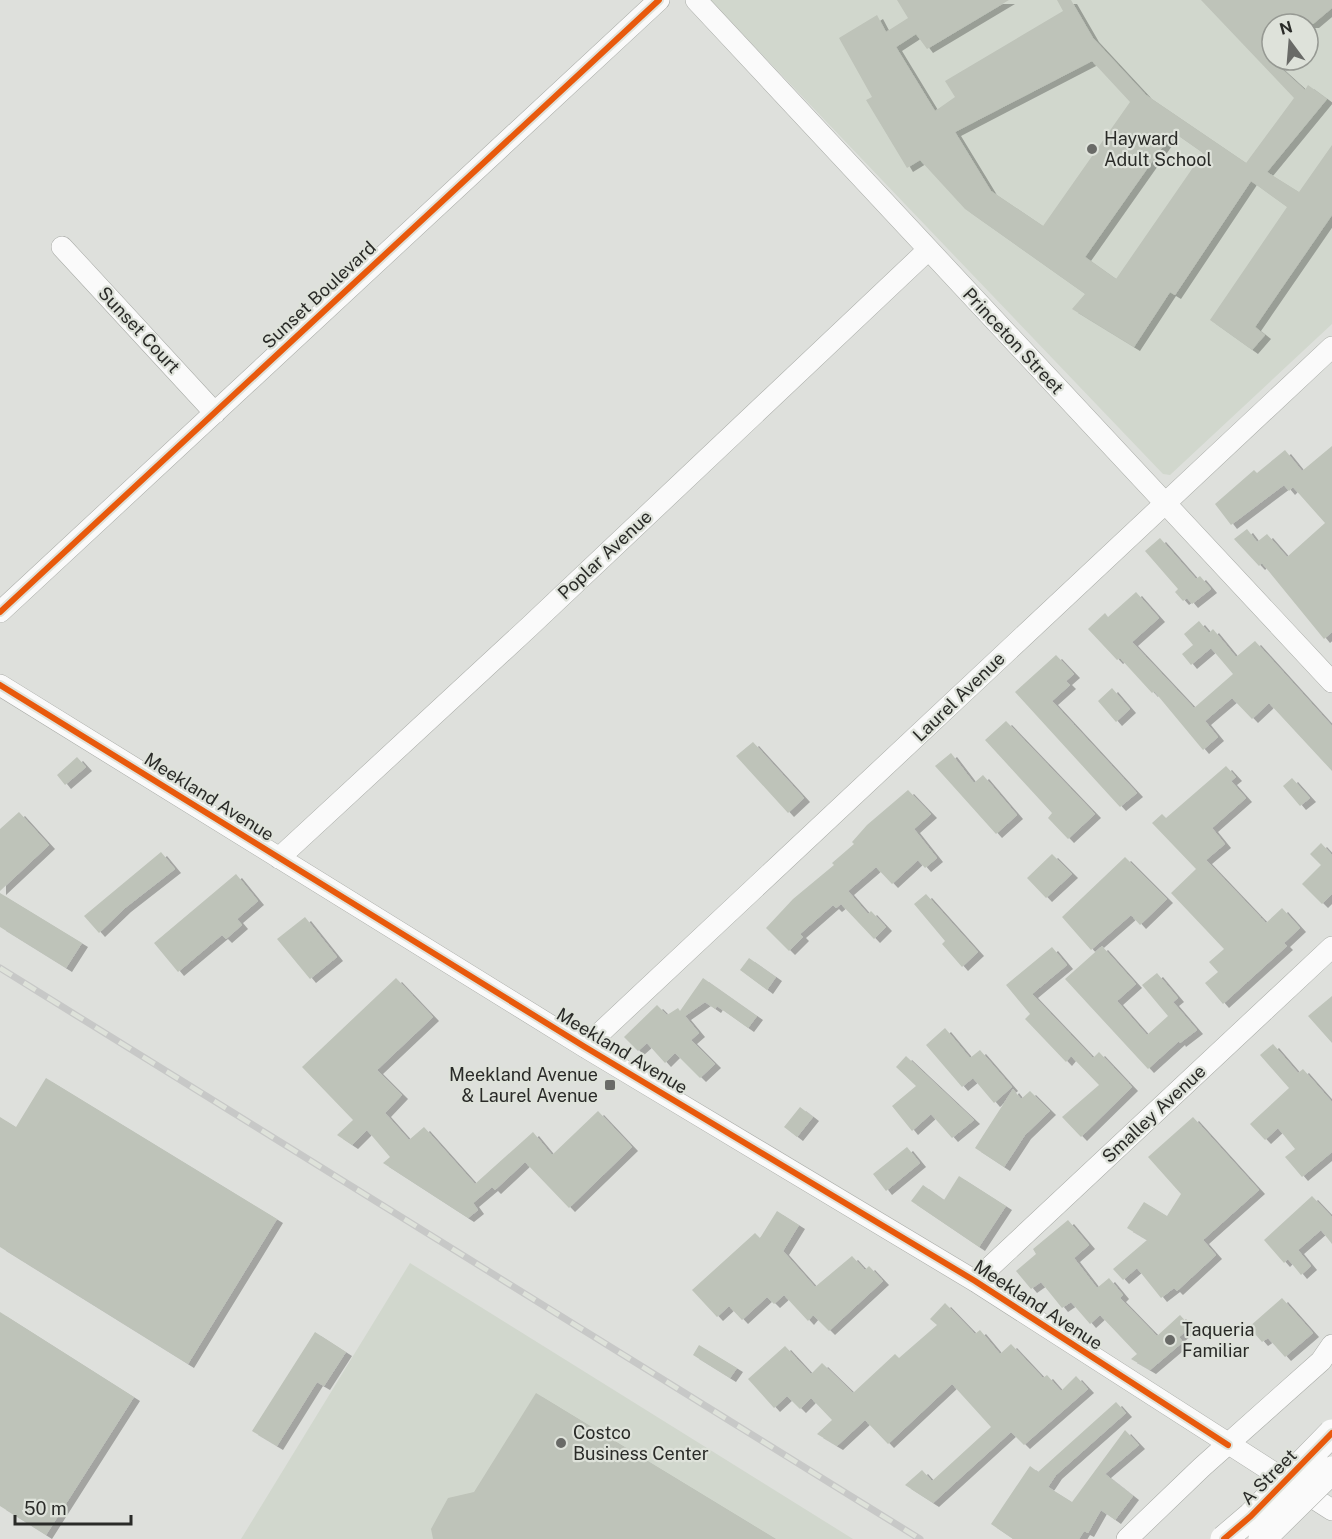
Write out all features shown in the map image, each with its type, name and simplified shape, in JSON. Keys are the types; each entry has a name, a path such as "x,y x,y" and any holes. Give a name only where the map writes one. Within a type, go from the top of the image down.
{"main road":[{"name":"A Street","path":"1224,1539 1267,1501 1332,1433"},
{"path":"1262,1539 1332,1470"}],"street":[{"name":"Sunset Boulevard","path":"0,612 659,0"},
{"name":"Princeton Street","path":"696,0 1332,682"},
{"name":"Sunset Court","path":"62,247 215,413"},
{"name":"Poplar Avenue","path":"279,858 530,627 928,250"},
{"name":"Laurel Avenue","path":"585,1047 1332,347"},
{"name":"Meekland Avenue","path":"0,686 585,1047 975,1281 1332,1510"},
{"name":"Smalley Avenue","path":"975,1281 1332,946"},
{"path":"1127,1539 1321,1360 1332,1345"}],"shaded area":[{"name":"Hayward Adult School","path":"710,0 1332,0 1332,324 1170,475 1163,474"},
{"path":"410,1263 853,1539 241,1539"}],"building":[{"path":"897,0 1009,0 927,49 916,34 896,47 935,111 955,97 945,81 1063,11 1057,0 1071,0 1093,38 1146,95 1246,163 1294,98 1269,72 1285,72 1305,90 1308,85 1327,99 1267,172 1299,192 1332,145 1332,215 1255,327 1265,335 1252,350 1210,320 1287,207 1251,181 1175,295 1170,292 1134,347 1072,309 1085,294 965,209 920,160 907,168 866,100 872,97 839,38 877,15 886,32 908,18","holes":["1092,61 1130,102 1043,226 991,191 955,132","1173,132 1203,153 1116,279 1085,257"]},
{"path":"1201,0 1332,0 1332,8 1320,18 1320,12 1260,12 1260,62"},
{"path":"1332,446 1332,632 1324,639 1262,563 1259,566 1234,539 1247,529 1257,542 1267,534 1287,557 1325,523 1293,487 1289,491 1284,485 1231,525 1215,504 1254,470 1257,473 1285,450 1302,471"},
{"path":"1160,538 1196,579 1200,576 1211,589 1192,604 1187,598 1183,601 1175,592 1178,589 1145,551"},
{"path":"1136,592 1159,618 1132,642 1194,708 1233,674 1211,648 1191,665 1182,654 1193,645 1184,634 1199,621 1209,633 1213,629 1236,657 1255,641 1332,726 1332,771 1269,703 1252,719 1232,698 1205,721 1218,737 1203,750 1154,691 1152,693 1120,658 1117,660 1088,629 1105,613 1108,617"},
{"path":"1056,655 1074,674 1066,681 1070,685 1052,701 1137,793 1120,807 1015,692"},
{"path":"1112,688 1130,709 1116,722 1098,701"},
{"path":"1006,721 1095,814 1068,839 1048,818 1052,813 985,740"},
{"path":"753,742 804,798 788,813 736,756"},
{"path":"951,753 974,783 983,775 1017,815 996,834 935,766"},
{"path":"77,757 86,767 65,785 57,775"},
{"path":"1226,766 1236,777 1231,781 1246,798 1212,828 1225,844 1206,860 1266,923 1282,908 1300,928 1284,943 1287,946 1223,1004 1205,983 1218,972 1209,962 1224,949 1171,893 1196,869 1152,823 1162,814 1166,818"},
{"path":"1292,778 1310,798 1300,806 1283,786"},
{"path":"908,790 931,814 914,829 937,858 925,868 918,860 892,884 876,867 848,891 868,914 871,911 886,927 874,939 841,904 836,908 833,905 800,934 803,937 789,951 766,928 793,899 834,865 832,863 854,844 852,842 867,825"},
{"path":"19,812 49,845 0,891 0,829"},
{"path":"1321,843 1332,855 1332,894 1322,904 1302,884 1321,865 1310,854"},
{"path":"161,852 175,869 125,908 99,933 84,916"},
{"path":"1052,854 1072,874 1046,898 1027,878"},
{"path":"1125,857 1167,899 1140,925 1131,915 1091,950 1062,917"},
{"path":"236,874 258,901 237,919 242,925 226,939 222,935 178,972 154,943"},
{"path":"0,893 82,943 66,968 0,927"},
{"path":"926,894 978,952 962,967 942,944 945,941 914,904"},
{"path":"305,917 337,957 310,979 277,939"},
{"path":"1102,946 1136,984 1117,1001 1147,1035 1168,1016 1142,985 1157,973 1178,998 1173,1002 1197,1030 1180,1043 1179,1041 1148,1069 1065,979"},
{"path":"1052,947 1067,965 1032,994 1093,1058 1099,1052 1132,1087 1081,1137 1062,1117 1099,1085 1071,1056 1066,1062 1025,1019 1030,1014 1006,985"},
{"path":"749,958 776,977 767,990 740,970"},
{"path":"396,978 433,1017 377,1070 402,1095 385,1113 409,1140 424,1127 475,1184 533,1132 552,1155 598,1111 632,1147 569,1208 525,1162 495,1190 492,1187 473,1203 478,1210 468,1218 383,1163 390,1157 367,1130 352,1145 337,1135 353,1120 302,1067"},
{"path":"703,978 757,1016 748,1028 717,1006 715,1009 705,1002 685,1016 699,1033 691,1040 715,1064 700,1078 675,1053 665,1063 647,1043 638,1051 624,1037 657,1005 667,1015 678,1008 680,1011"},
{"path":"1332,996 1332,1043 1308,1016"},
{"path":"945,1028 970,1058 980,1050 1012,1087 994,1103 973,1078 962,1087 926,1045"},
{"path":"1273,1044 1298,1073 1303,1069 1332,1102 1332,1152 1302,1177 1285,1157 1295,1149 1278,1128 1265,1140 1250,1124 1289,1088 1260,1055"},
{"path":"906,1056 974,1120 952,1138 931,1114 912,1131 892,1106 916,1086 896,1067"},
{"path":"46,1078 277,1219 188,1364 0,1247 0,1117 16,1127"},
{"path":"1013,1089 1021,1099 1030,1091 1050,1111 1025,1135 1004,1167 975,1148"},
{"path":"800,1107 813,1117 797,1137 784,1127"},
{"path":"1193,1117 1259,1190 1203,1240 1216,1255 1177,1291 1174,1288 1161,1298 1137,1268 1123,1280 1113,1269 1147,1240 1127,1228 1144,1202 1167,1216 1181,1194 1148,1157"},
{"path":"907,1147 920,1163 886,1191 873,1174"},
{"path":"959,1176 1006,1206 979,1247 911,1201 923,1185 944,1200"},
{"path":"1312,1196 1332,1217 1332,1244 1321,1230 1298,1250 1311,1266 1301,1275 1288,1259 1284,1263 1264,1240"},
{"path":"777,1211 799,1225 783,1251 815,1287 852,1256 865,1270 869,1266 883,1281 829,1331 813,1315 808,1321 784,1295 774,1304 767,1297 742,1320 729,1306 717,1317 692,1290 755,1233 760,1238"},
{"path":"1068,1220 1089,1245 1074,1258 1097,1288 1109,1278 1123,1295 1120,1298 1157,1336 1180,1315 1191,1327 1179,1337 1183,1342 1150,1370 1131,1359 1137,1354 1100,1315 1090,1324 1071,1302 1062,1308 1041,1282 1031,1289 1016,1271 1036,1254 1033,1249"},
{"path":"1282,1298 1313,1333 1285,1357 1268,1338 1262,1342 1249,1327"},
{"path":"945,1303 975,1334 980,1330 1000,1354 1011,1344 1043,1378 1047,1375 1061,1391 1076,1376 1088,1389 1024,1445 1011,1432 933,1503 905,1485 922,1470 932,1481 991,1427 952,1384 888,1444 865,1420 837,1446 817,1434 832,1420 811,1398 800,1409 787,1396 774,1408 748,1379 785,1346 811,1374 822,1363 853,1393 895,1354 899,1358 937,1325 930,1319"},
{"path":"0,1312 134,1397 46,1535 0,1506"},
{"path":"315,1332 346,1352 324,1386 317,1382 277,1446 252,1431"},
{"path":"699,1345 737,1368 730,1378 693,1355"},
{"name":"Costco Business Center","path":"536,1393 776,1539 433,1539 431,1529 448,1498 474,1492"},
{"path":"1116,1402 1126,1413 1056,1475 1048,1487 1072,1502 1125,1430 1139,1445 1105,1474 1133,1496 1115,1520 1101,1510 1088,1533 1084,1531 1079,1539 1013,1539 991,1524 1030,1466 1038,1472"}],"railway":[{"path":"0,968 920,1539"}],"cycle path":[{"path":"0,612 659,0"},
{"path":"0,685 585,1047 975,1281 1228,1445"},
{"path":"1224,1539 1251,1516 1332,1433"}],"place":[{"name":"Hayward Adult School","path":"1092,149"},
{"name":"Meekland Avenue & Laurel Avenue","path":"610,1085"},
{"name":"Taqueria Familiar","path":"1170,1340"},
{"name":"Costco Business Center","path":"561,1443"}]}
